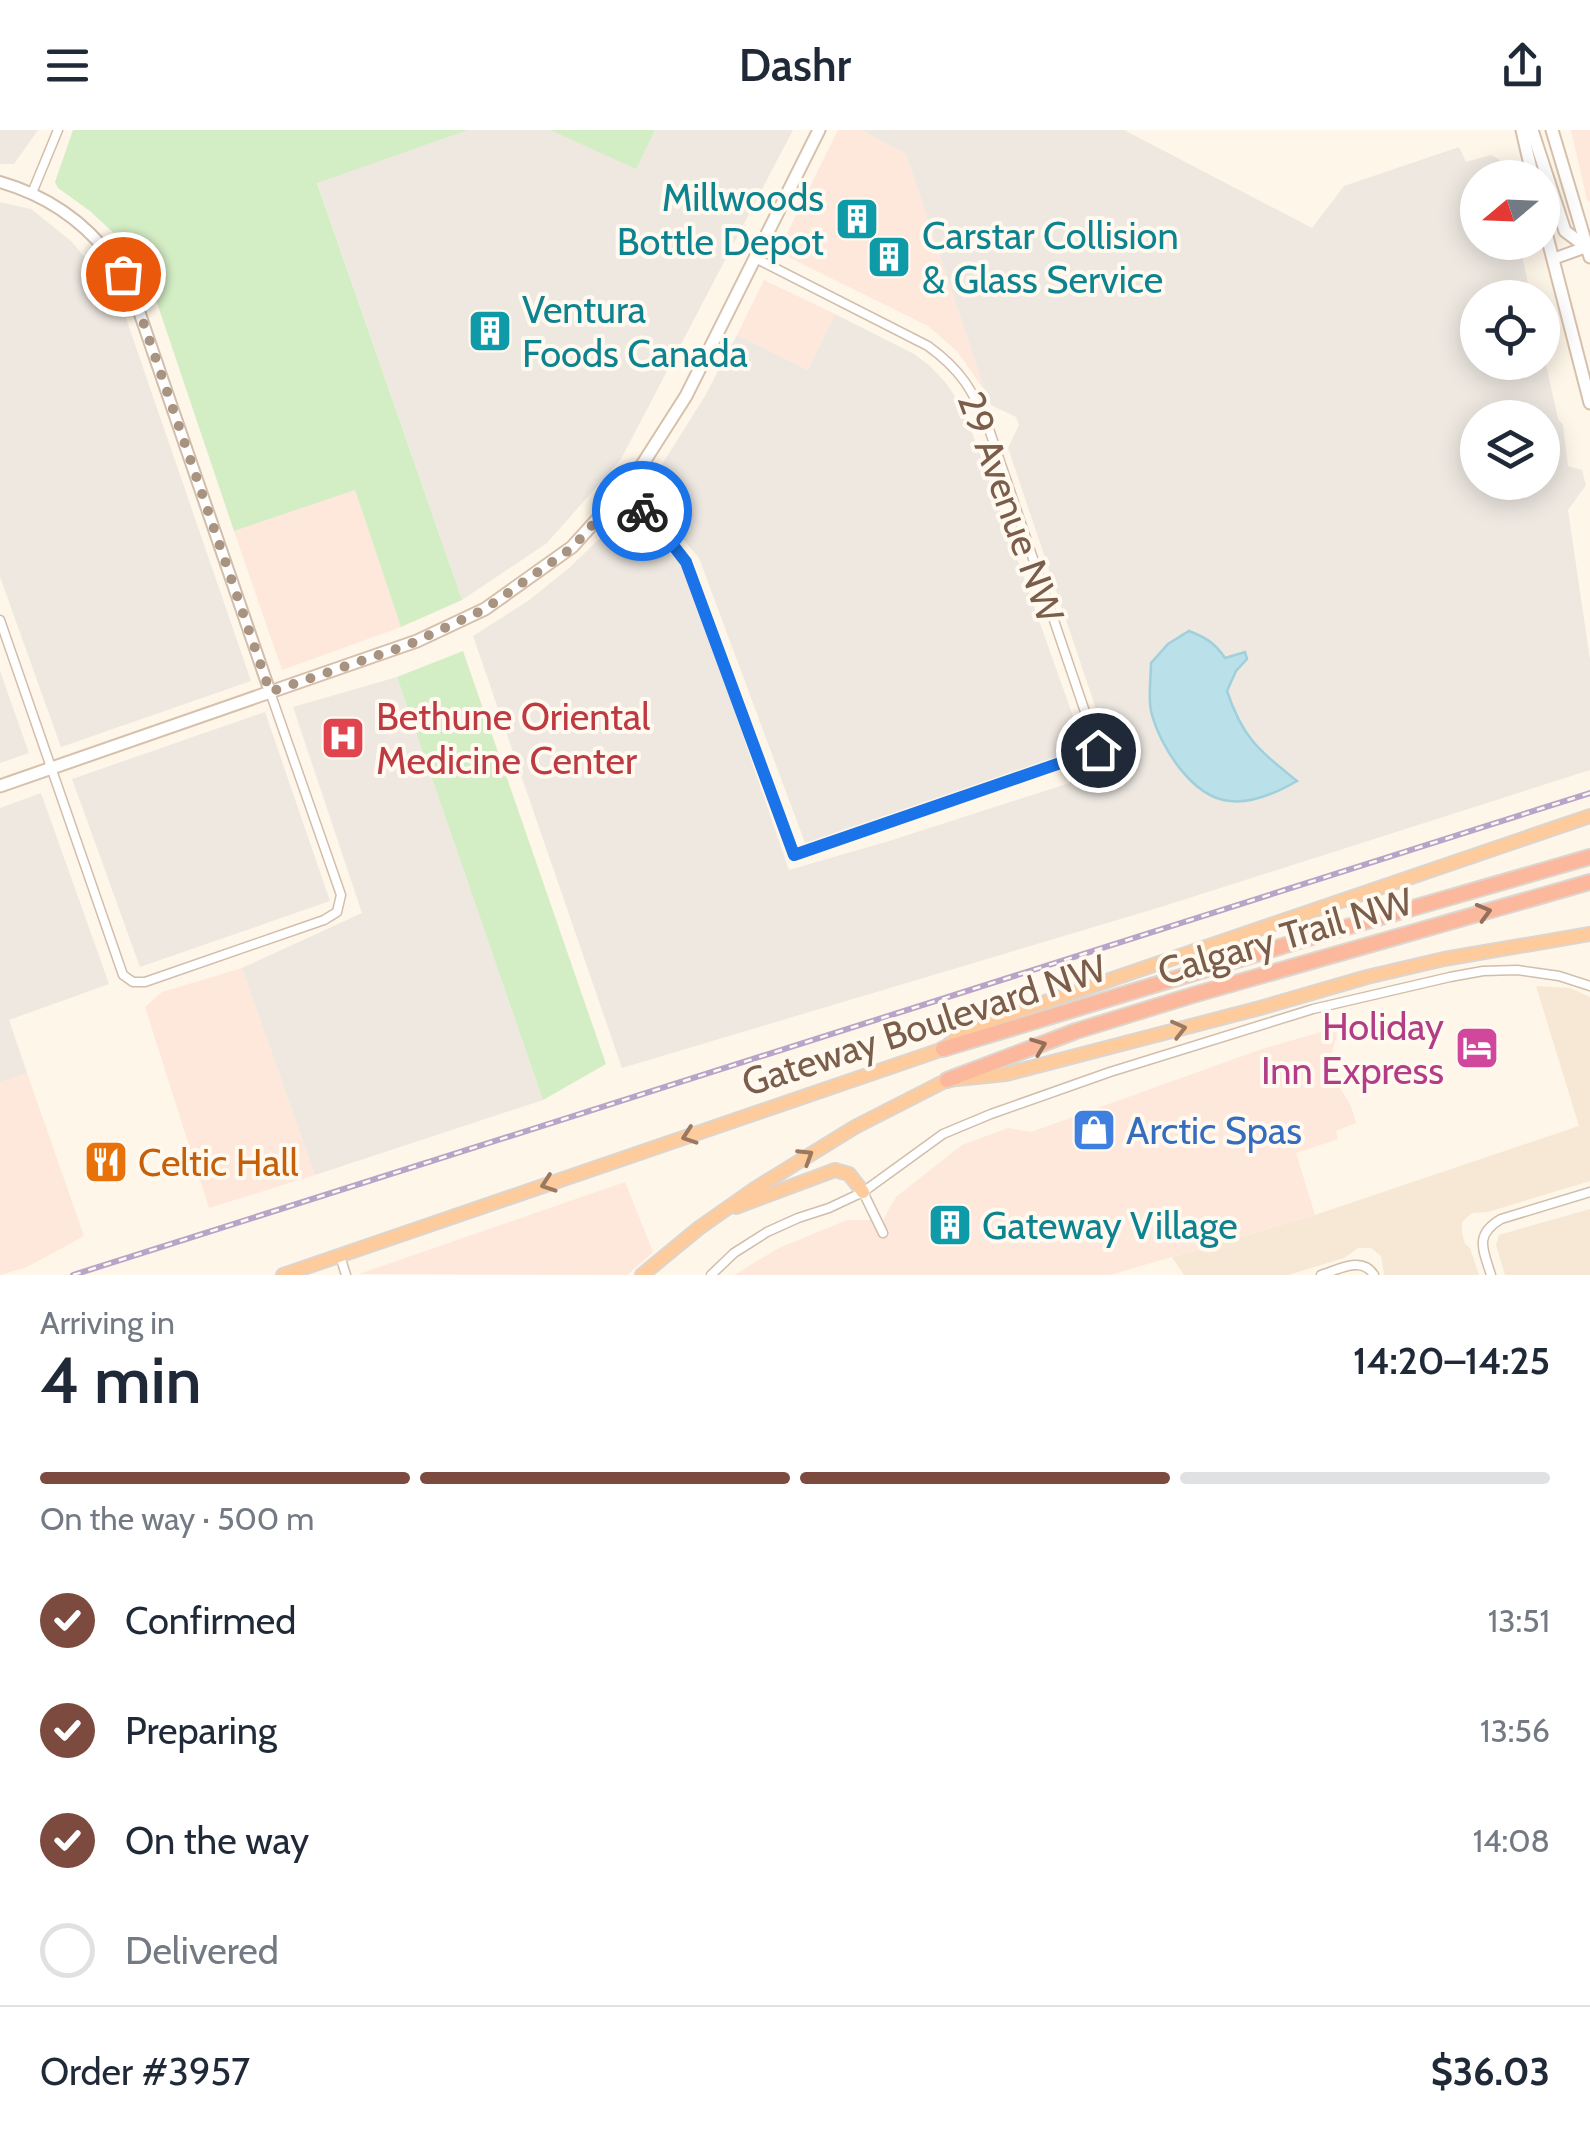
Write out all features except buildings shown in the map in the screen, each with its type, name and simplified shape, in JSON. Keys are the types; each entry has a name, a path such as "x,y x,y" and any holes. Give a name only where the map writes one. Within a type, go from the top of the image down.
{"highway":[{"path":"943,1049 972,1027 1590,816"},
{"name":"Gateway Boulevard NW","path":"283,1275 943,1049 1590,857"},
{"name":"Calgary Trail NW","path":"642,1275 756,1188 854,1127 947,1080 1076,1031 1590,882"},
{"path":"947,1080 1006,1074 1367,977 1590,934"},
{"path":"719,1213 836,1170 849,1174 864,1192"}],"main road":[{"path":"0,786 408,645 485,609 572,548 642,465 686,396 819,130"},
{"path":"1522,130 1529,160"},
{"path":"1532,130 1565,231 1589,250"},
{"path":"1552,130 1585,224 1589,250"},
{"path":"1553,260 1590,403"}],"street":[{"path":"32,192 58,130"},
{"path":"0,182 32,192 84,226 114,261 130,288 341,895 337,912 324,920 145,982 133,982 123,975 0,620"},
{"path":"1560,233 1585,224"},
{"path":"1560,257 1589,250"},
{"name":"29 Avenue NW","path":"621,493 654,522 686,562 794,855 1098,750 989,428 966,380 928,346 756,259"},
{"name":"Calgary Trail NW","path":"711,1275 768,1232 864,1192 953,1128 1098,1076 1314,1009 1391,989 1483,972 1533,972 1590,986"},
{"path":"864,1192 883,1233"},
{"path":"1491,1275 1483,1251 1485,1231 1501,1219 1590,1192"},
{"path":"340,1256 346,1275"},
{"path":"1322,1275 1354,1264 1368,1266 1374,1275"}],"shaded area":[{"path":"0,130 38,130 14,164 0,164"},
{"path":"468,130 550,130 636,168 655,130 793,130 621,459 547,543 462,600 317,182"},
{"path":"838,130 861,130 906,154 985,391 957,351 928,326 778,252"},
{"path":"861,130 1124,130 1312,228 1344,186 1459,147 1465,160 1460,160 1460,260 1523,260 1527,280 1460,280 1460,380 1549,380 1554,400 1460,400 1460,500 1560,500 1560,421 1563,425 1568,466 1582,470 1586,485 1568,510 1590,660 1590,770 1164,906 622,1068 473,636 528,601 625,514 685,567 789,870 1116,768 1008,448 1019,425 1016,417 991,405 906,154"},
{"path":"1571,130 1590,130 1590,202 1587,200"},
{"path":"1491,155 1500,160 1473,160"},
{"path":"0,202 31,209 71,241 119,298 251,681 61,747 0,577"},
{"path":"764,280 835,314 808,370 737,335"},
{"path":"835,314 914,354 946,383 964,410 1084,747 805,843 699,558 644,493 705,396 737,335 808,370"},
{"path":"355,490 401,627 282,670 234,531"},
{"path":"0,671 29,753 0,763"},
{"path":"397,677 543,1100 315,1175 242,968 362,913 293,707"},
{"path":"265,712 330,901 140,967 72,779"},
{"path":"41,793 109,984 9,1020 27,1073 0,1082 0,808"},
{"path":"242,968 315,1175 209,1208 145,1007 162,992"},
{"path":"1536,986 1570,988 1590,997 1590,1181 1488,1212 1472,1213 1462,1222 1462,1233 1479,1275 1384,1275 1381,1256 1371,1248 1358,1248 1344,1258 1288,1275 1184,1275 1172,1257 1315,1215 1579,1126"},
{"path":"1335,1028 1335,1073 1356,1123 1336,1131 1338,1139 1296,1153 1315,1215 1110,1275 734,1275 779,1248 847,1220 883,1220 896,1197 962,1145 1008,1128 1031,1132 1262,1049"},
{"path":"27,1073 84,1236 27,1267 0,1275 0,1082"},
{"path":"625,1182 653,1252 627,1275 359,1274"},
{"path":"1590,1209 1590,1275 1505,1275 1496,1245 1499,1235"}],"green space":[{"path":"73,130 468,130 317,183 462,600 401,627 355,490 234,531 151,285 134,252 55,182"},
{"path":"550,130 655,130 636,169"},
{"path":"463,651 606,1064 543,1100 397,677"}],"water":[{"path":"1189,631 1209,641 1225,658 1245,652 1247,659 1227,691 1233,707 1254,742 1297,781 1256,799 1230,801 1203,790 1179,768 1161,739 1151,711 1151,663 1168,644"}],"railway":[{"path":"73,1275 1590,793"}],"way so far":[{"path":"123,274 137,304 270,692 408,645 485,609 572,548 621,493 642,511"}],"place":[{"name":"Millwoods Bottle Depot","path":"857,219"},
{"name":"Carstar Collision & Glass Service","path":"889,257"},
{"name":"Ventura Foods Canada","path":"490,331"},
{"name":"Bethune Oriental Medicine Center","path":"343,738"},
{"name":"Holiday Inn Express","path":"1477,1048"},
{"name":"Arctic Spas","path":"1094,1130"},
{"name":"Celtic Hall","path":"106,1162"},
{"name":"Gateway Village","path":"950,1225"}],"route":[{"path":"642,511 686,562 794,855 1098,750"}]}
